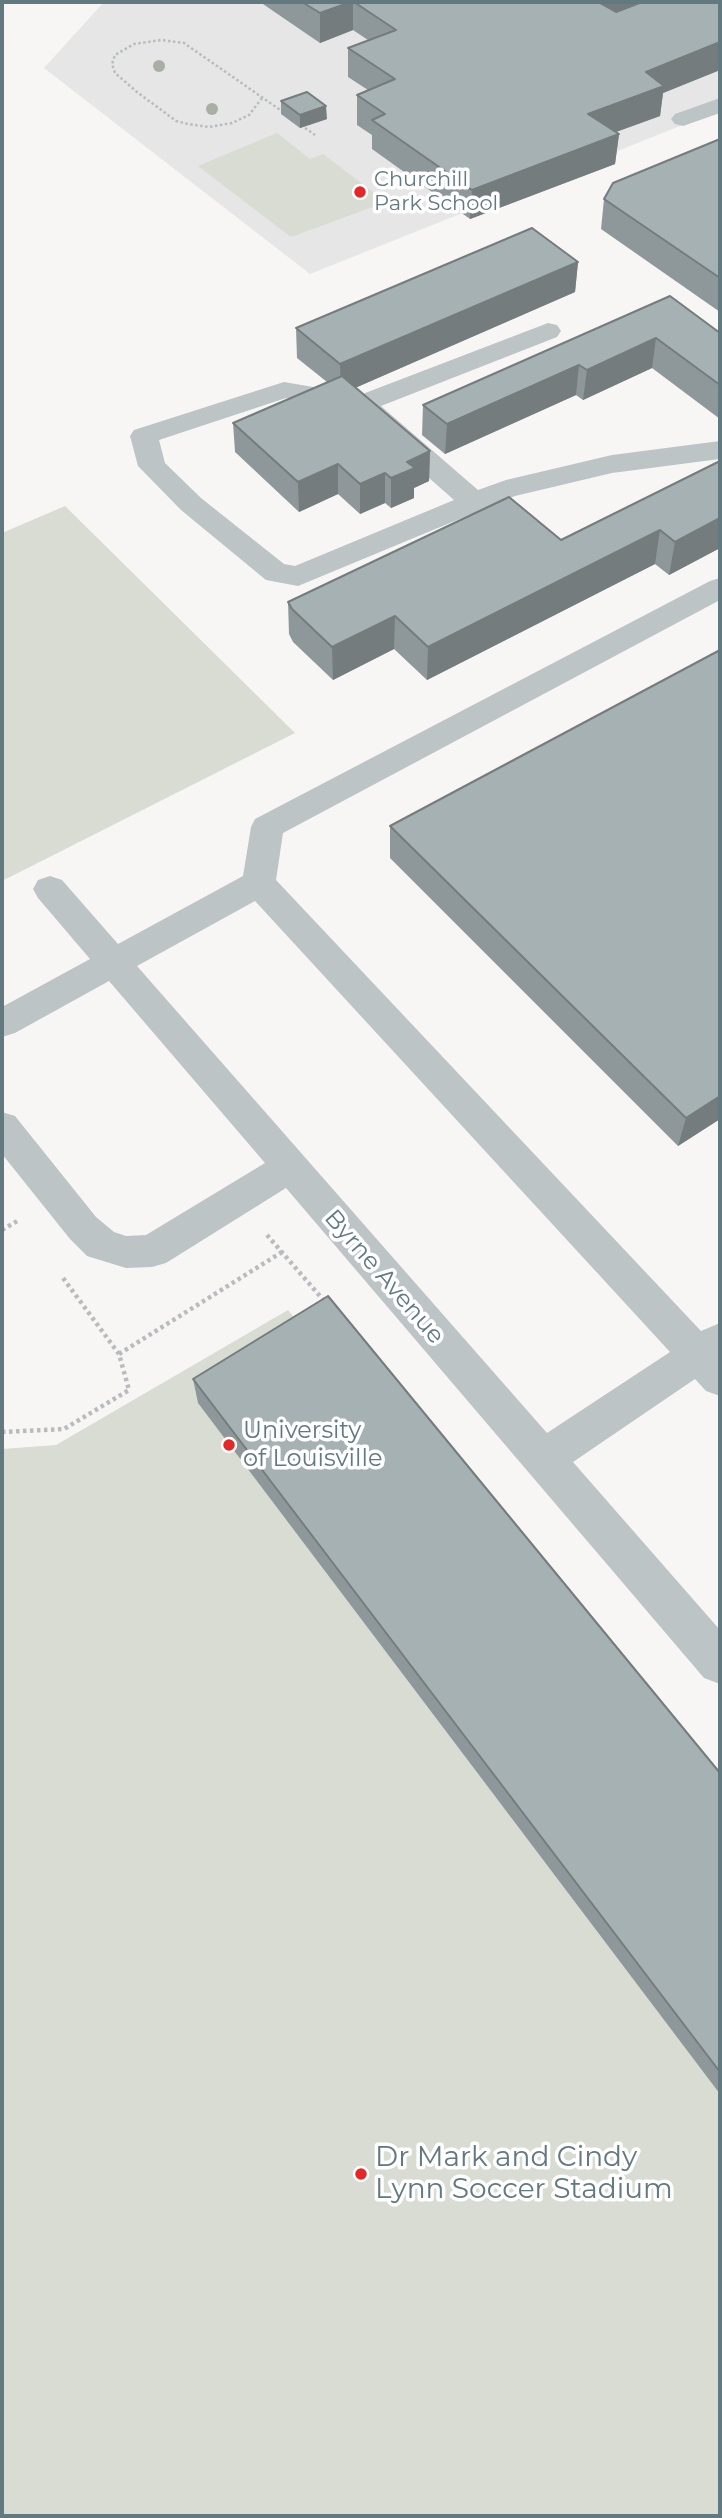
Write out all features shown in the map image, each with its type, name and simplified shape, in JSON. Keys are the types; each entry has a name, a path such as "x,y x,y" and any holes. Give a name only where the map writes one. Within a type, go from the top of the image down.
{"street":[{"path":"684,120 720,105"},
{"path":"362,404 548,331"},
{"path":"474,502 362,404 284,390 144,436 152,466 191,504 276,573 298,576 506,489 612,464 720,450"},
{"path":"259,883 267,827 720,588"},
{"path":"2,1023 259,883"},
{"path":"259,883 713,1358 543,1460"},
{"name":"Byrne Avenue","path":"50,889 720,1662"},
{"path":"2,1127 83,1228 101,1244 126,1252 152,1251 290,1167"}],"path":[{"path":"262,98 243,119 223,126 198,126 176,121 123,81 111,64 115,55 134,44 174,41 196,49 291,118"},
{"path":"301,125 315,135"},
{"path":"2,1230 20,1220"},
{"path":"265,1232 327,1304"},
{"path":"2,1432 64,1429 129,1391 119,1354 282,1252"}],"shaded area":[{"name":"Churchill Park School","path":"104,2 720,2 720,110 310,274 44,68"},
{"path":"277,133 310,159 323,154 386,202 291,237 198,166"},
{"path":"65,506 295,733 2,881 2,533"},
{"name":"Dr Mark and Cindy Lynn Soccer Stadium","path":"288,1310 720,1832 720,2516 2,2516 2,1449 56,1445"}],"building":[{"path":"302,2 351,2 320,13"},
{"name":"Churchill Park School","path":"354,2 598,2 616,12 642,2 720,2 720,42 646,72 664,86 588,114 619,134 472,190 372,120 385,114 357,95 395,79 348,48 396,30"},
{"path":"307,92 326,106 300,115 281,101"},
{"path":"720,139 720,278 604,199 613,183"},
{"path":"532,228 578,262 340,364 296,328"},
{"path":"670,296 720,333 720,385 656,338 587,370 579,365 447,424 423,405"},
{"path":"342,376 430,451 407,462 415,468 391,478 385,473 360,484 338,464 298,482 233,423"},
{"path":"720,461 720,518 675,542 660,530 428,647 395,616 332,647 288,602 509,497 561,540"},
{"path":"720,650 720,1096 686,1118 390,826"},
{"path":"328,1296 720,1773 720,2072 193,1379"}],"place":[{"name":"Churchill Park School","path":"360,192"},
{"name":"University of Louisville","path":"229,1445"},
{"name":"Dr Mark and Cindy Lynn Soccer Stadium","path":"361,2174"}]}
